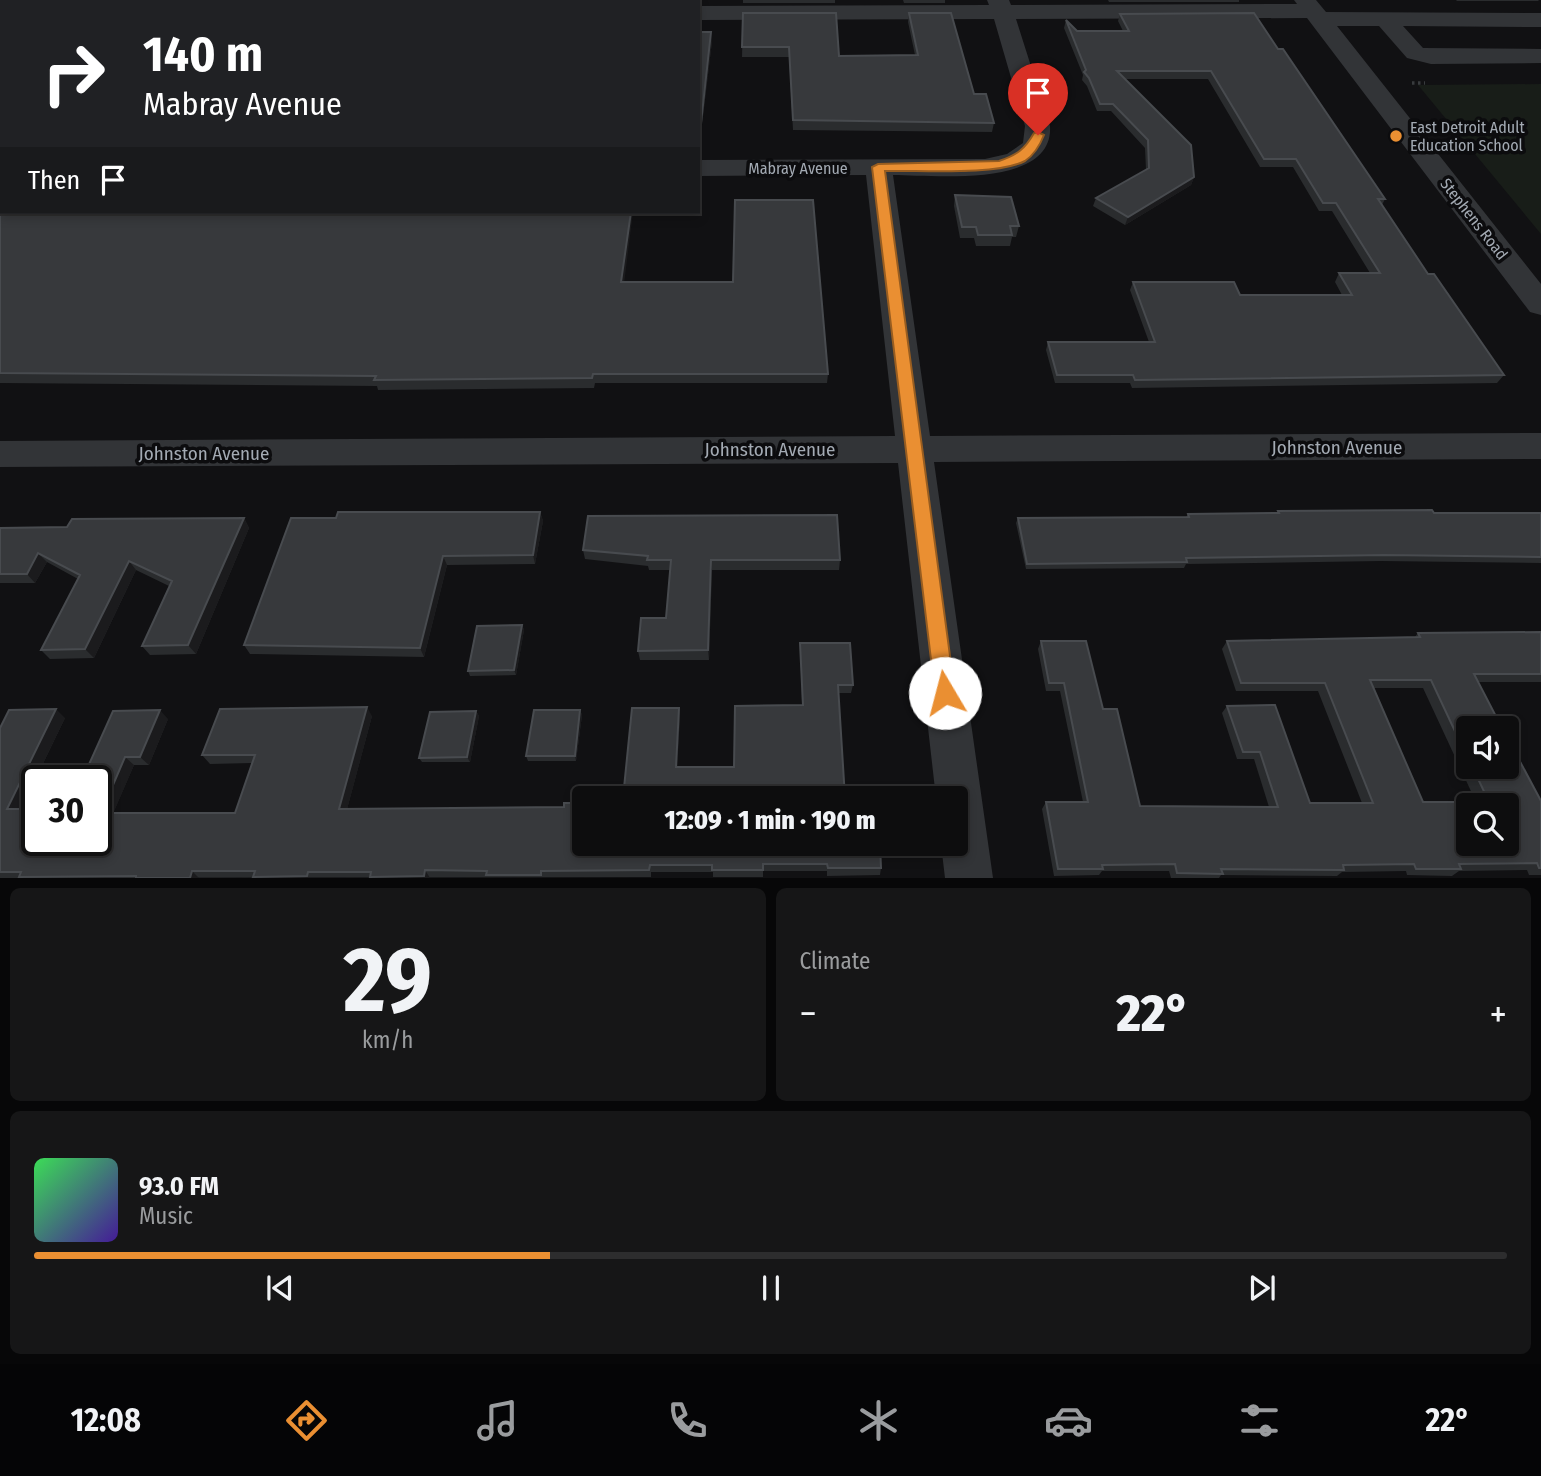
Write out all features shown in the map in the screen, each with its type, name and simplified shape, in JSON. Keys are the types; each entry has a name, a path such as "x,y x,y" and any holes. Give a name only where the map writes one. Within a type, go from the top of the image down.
{"street":[{"path":"700,13 1000,6 1313,10 1385,19 1541,20"},
{"name":"Mabray Avenue","path":"700,168 1000,165 1022,158 1034,145 1038,135 1034,113 1000,6"},
{"name":"Stephens Road","path":"1313,10 1541,305"},
{"path":"1385,19 1415,53 1430,57 1541,56"},
{"path":"878,167 969,877"},
{"name":"Johnston Avenue","path":"0,454 1541,446"}],"shaded area":[{"path":"1541,84 1541,234 1418,85"}],"building":[{"path":"743,13 836,13 839,56 918,55 909,13 951,13 974,94 986,94 994,123 793,120 789,47 742,47"},
{"path":"1254,13 1278,49 1283,49 1385,199 1378,199 1428,274 1434,274 1504,375 1135,380 1133,375 1057,375 1048,342 1155,342 1133,282 1234,282 1240,295 1352,295 1339,273 1380,273 1336,203 1323,203 1296,159 1264,159 1211,71 1117,71 1191,145 1194,177 1128,217 1096,198 1149,168 1148,140 1113,104 1100,104 1084,72 1086,70 1066,20 1077,31 1129,31 1120,14"},
{"path":"700,32 711,32 701,123"},
{"path":"955,195 1011,197 1019,226 1010,226 1012,235 978,235 976,227 962,227"},
{"path":"735,200 813,200 828,374 593,374 592,378 374,380 376,376 0,373 0,214 631,214 621,282 733,282"},
{"path":"1432,510 1434,513 1541,513 1541,557 1385,555 1027,564 1018,518 1189,517 1188,514 1279,513 1278,511"},
{"path":"338,512 540,512 533,555 443,556 420,648 244,645 291,518 336,518"},
{"path":"837,515 840,560 711,560 708,650 638,651 641,618 666,618 671,560 647,560 648,556 583,550 588,516"},
{"path":"244,518 188,645 142,646 172,581 129,561 85,649 41,650 80,575 38,553 27,574 0,574 0,528 67,527 72,519"},
{"path":"522,625 514,670 468,671 477,626"},
{"path":"1541,632 1541,674 1474,674 1496,716 1456,716 1456,733 1431,680 1370,680 1423,802 1456,802 1456,856 1519,856 1519,793 1485,793 1478,779 1519,779 1519,760 1541,801 1541,868 1537,863 1459,864 1461,869 1416,869 1414,864 1343,865 1344,870 1221,869 1223,874 1177,873 1175,864 1102,865 1103,869 1058,869 1046,802 1088,802 1064,683 1049,683 1041,641 1086,641 1103,709 1117,709 1140,806 1278,807 1260,752 1243,752 1227,706 1275,705 1310,803 1373,803 1325,683 1241,683 1227,641 1420,637 1418,633"},
{"path":"800,643 850,643 853,685 838,685 844,786 624,786 632,708 679,708 676,767 734,767 735,706 803,705"},
{"path":"367,707 339,809 564,807 564,803 572,803 572,856 880,856 881,868 828,868 827,864 763,864 763,870 712,870 712,865 650,865 649,870 541,871 541,875 486,875 487,871 425,870 424,876 370,877 371,872 308,872 307,876 253,877 255,871 192,871 190,878 19,877 21,872 0,872 0,728 9,710 56,709 29,765 21,765 21,780 7,809 21,809 21,856 112,856 112,813 235,813 255,755 202,755 220,709"},
{"path":"160,710 140,757 125,757 112,787 112,765 89,765 113,711"},
{"path":"534,710 580,710 575,756 526,756"},
{"path":"476,711 467,757 419,758 430,712"}],"place":[{"name":"East Detroit Adult Education School","path":"1396,136"}],"route":[{"path":"945,693 878,167 1000,165 1022,158 1034,145 1038,135"}]}
